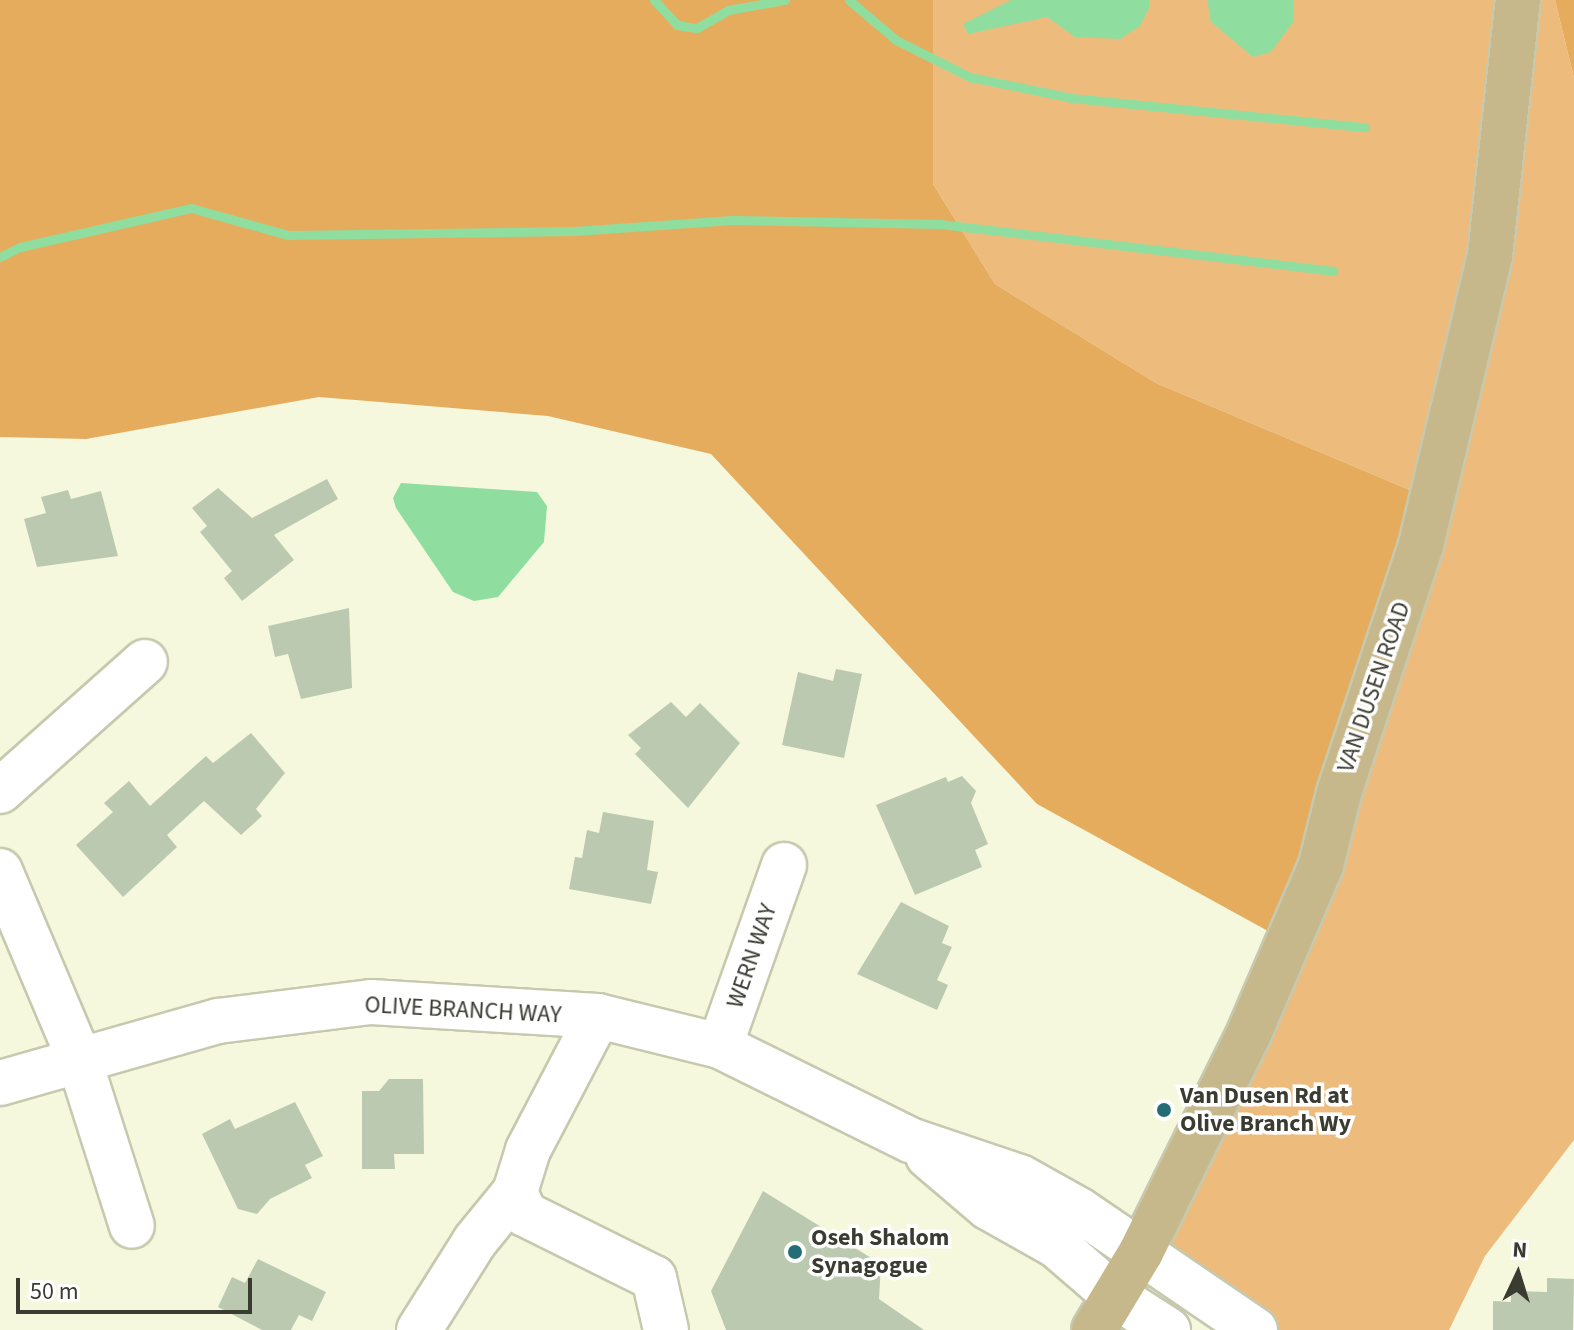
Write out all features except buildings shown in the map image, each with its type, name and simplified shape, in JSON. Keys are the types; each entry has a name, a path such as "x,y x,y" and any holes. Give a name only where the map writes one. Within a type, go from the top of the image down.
{"main road":[{"name":"VAN DUSEN ROAD","path":"1104,1313 1141,1252 1250,1031 1321,865 1339,793 1387,655 1490,256 1518,0"}],"street":[{"path":"0,791 145,662"},
{"name":"WERN WAY","path":"720,1046 784,865"},
{"path":"0,871 78,1056 132,1226"},
{"name":"OLIVE BRANCH WAY","path":"0,1083 78,1056 218,1021 371,1002 598,1016 720,1046 910,1140 1020,1177 1141,1252 1255,1330"},
{"path":"419,1330 475,1241 515,1192 528,1150 598,1016"},
{"name":"OLIVE BRANCH WAY","path":"910,1140 988,1207 1057,1246 1104,1313 1168,1330"},
{"path":"515,1192 525,1214 654,1278 666,1330"}],"shaded area":[{"path":"0,0 933,0 933,184 995,284 1156,383 1431,499 1288,942 1037,804 711,454 548,416 319,397 86,439 0,437"},
{"path":"933,0 1555,0 1574,78 1574,1140 1485,1256 1449,1330 1260,1330 1141,1252 1250,1031 1431,499 1156,383 995,284 933,184"},
{"path":"1011,0 1149,0 1149,8 1140,26 1120,39 1075,37 1047,17 968,34 963,24"},
{"path":"1207,0 1293,0 1294,21 1271,52 1253,57 1211,22"},
{"path":"1555,0 1574,0 1574,78"},
{"path":"401,483 537,492 547,506 544,542 498,597 474,601 453,592 396,508 393,498"}],"waterway":[{"path":"654,0 677,25 697,28 728,10 785,0"},
{"path":"849,0 896,40 970,77 1072,98 1365,127"},
{"path":"0,257 20,247 191,208 288,235 574,231 733,220 940,224 1333,271"}],"place":[{"name":"Van Dusen Rd at Olive Branch Wy","path":"1164,1110"},
{"name":"Oseh Shalom Synagogue","path":"795,1252"}]}
